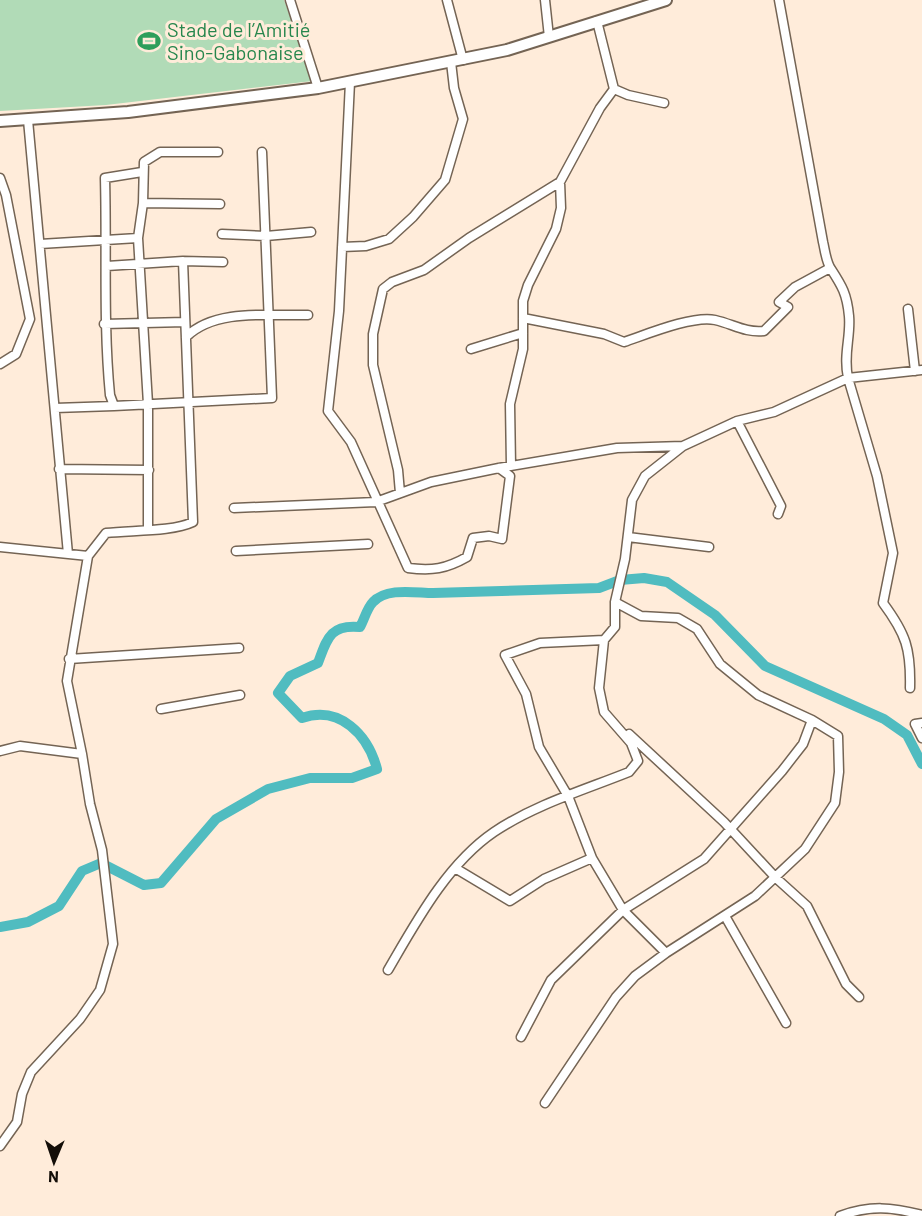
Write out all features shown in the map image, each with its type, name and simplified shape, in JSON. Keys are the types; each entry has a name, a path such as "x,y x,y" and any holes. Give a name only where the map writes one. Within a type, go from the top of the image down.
{"main road":[{"path":"0,121 216,103 318,88 463,60 549,37 666,0"}],"street":[{"path":"290,0 318,88"},
{"path":"447,0 463,60"},
{"path":"545,0 549,37"},
{"path":"779,0 823,242 830,268 839,277 848,306 850,319 845,364 877,476 894,553 883,603 902,628 911,656 910,688"},
{"path":"597,21 614,89"},
{"path":"342,248 366,246 389,239 413,217 445,180 463,119 454,88 451,62"},
{"path":"350,82 339,311 328,411 351,442 376,502 408,568 426,570 448,568 467,557 473,538 489,536 502,539 510,476 499,468"},
{"path":"614,89 664,103"},
{"path":"400,493 399,470 372,351 373,334 383,290 392,282 424,270 469,238 560,182 600,108 614,89"},
{"path":"28,120 68,554"},
{"path":"148,528 148,405 138,238 143,203 141,172 144,162 160,152 218,152"},
{"path":"55,408 272,398 266,317 266,236 262,153"},
{"path":"114,406 110,395 104,324 107,266 105,178 141,172"},
{"path":"0,178 4,215 30,319 16,354 0,364"},
{"path":"511,466 510,404 521,360 525,292 556,229 561,208 560,182"},
{"path":"143,203 220,204"},
{"path":"222,234 266,236 311,232"},
{"path":"40,244 106,238 138,238"},
{"path":"107,266 183,261 223,262"},
{"path":"0,1146 17,1122 22,1094 31,1072 81,1019 100,990 113,944 103,863 66,681 87,556 106,533 148,528 180,528 194,522 187,402 183,261"},
{"path":"523,318 604,334 624,342 670,326 713,319 750,333 764,332 788,308 779,302 795,287 830,268"},
{"path":"388,970 416,922 455,868 493,832 567,796 629,772 638,761 631,743 604,712 599,688 604,640 615,627 615,602 628,537 632,500 642,481 651,470 683,446 737,421 774,412 848,378 918,371 908,309"},
{"path":"186,337 195,327 224,318 308,315"},
{"path":"104,324 185,322"},
{"path":"471,349 523,333"},
{"path":"737,421 781,506 778,514"},
{"path":"234,508 376,502 431,482 499,468 617,448 683,446"},
{"path":"59,469 149,470"},
{"path":"628,537 709,547"},
{"path":"236,551 368,544"},
{"path":"0,547 87,556"},
{"path":"545,1103 616,997 635,976 666,952 725,916 776,878 805,849 835,803 840,772 838,736 812,720 758,696 720,664 697,629 678,618 641,616 615,602"},
{"path":"604,640 540,644 505,655 526,694 539,747 567,796 592,858 623,910 666,952"},
{"path":"69,658 239,648"},
{"path":"160,709 240,695"},
{"path":"604,712 732,830 776,878 807,906 846,984 860,997"},
{"path":"521,1037 551,980 623,910 704,860 796,753 812,720"},
{"path":"922,723 915,724 922,738"},
{"path":"0,751 20,746 82,753"},
{"path":"455,868 510,901 544,879 592,858"},
{"path":"725,916 786,1023"},
{"path":"840,1216 872,1206 891,1206 922,1215"}],"green space":[{"name":"Stade de l’Amitié Sino-Gabonaise","path":"0,0 284,0 313,81 106,105 0,111"}],"waterway":[{"path":"0,927 28,922 59,906 82,871 101,863 144,885 161,883 216,819 268,789 310,778 352,778 377,769 367,745 350,726 340,719 328,716 316,715 302,718 278,693 290,676 318,663 331,635 342,628 360,627 373,602 386,594 599,588 620,580 644,578 667,582 715,615 765,666 884,719 907,735 922,764"}],"place":[{"name":"Stade de l’Amitié Sino-Gabonaise","path":"149,41"}]}
